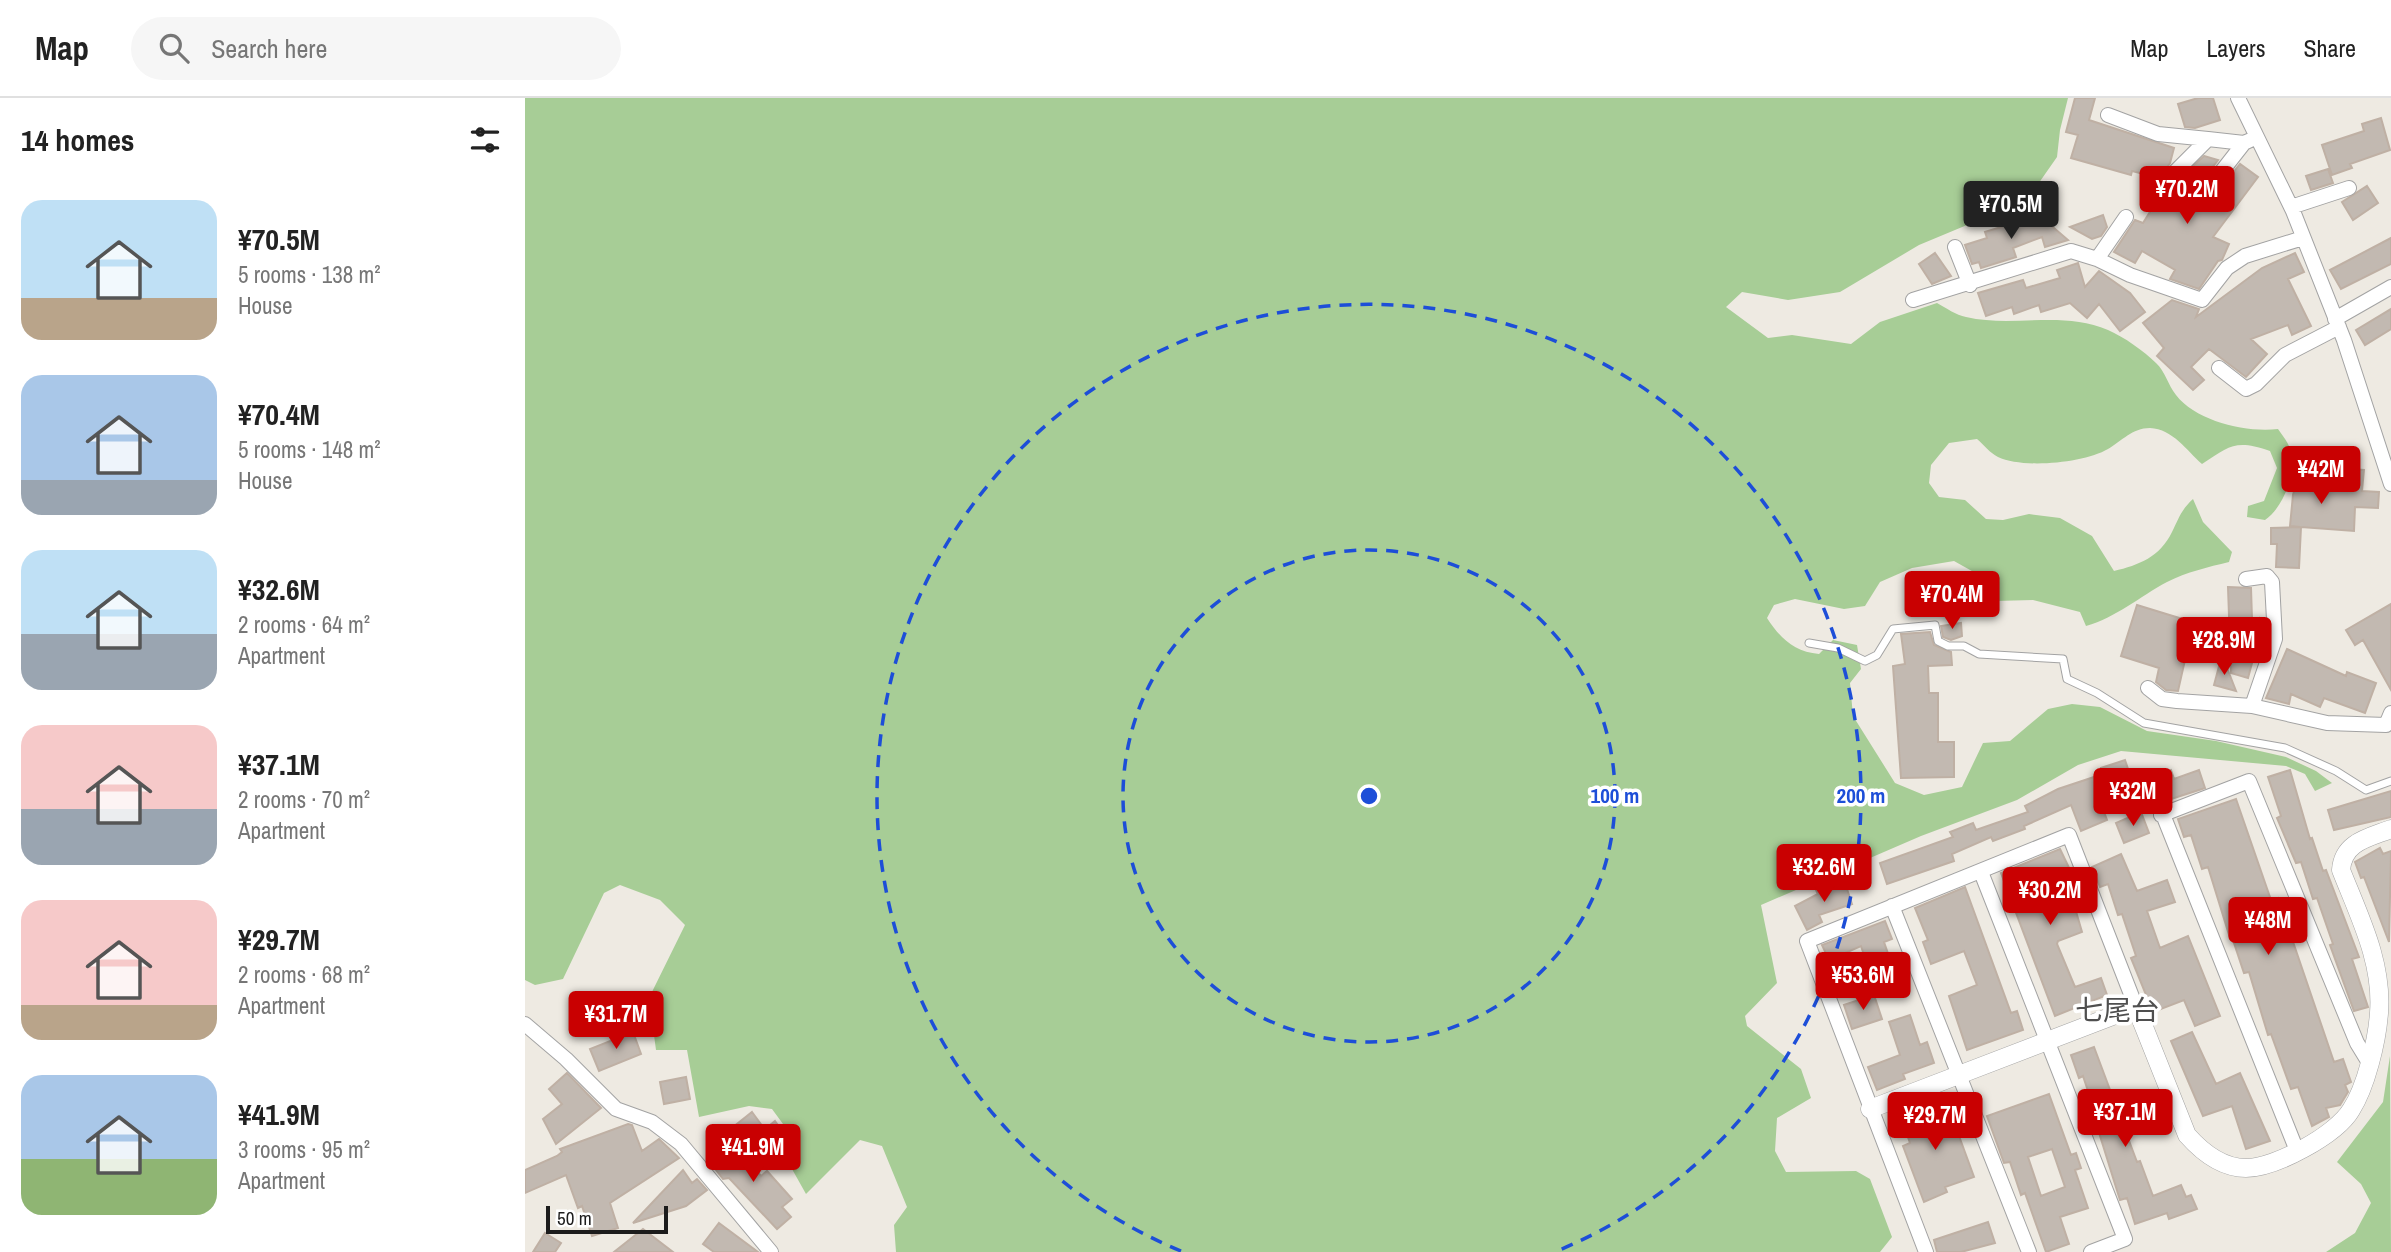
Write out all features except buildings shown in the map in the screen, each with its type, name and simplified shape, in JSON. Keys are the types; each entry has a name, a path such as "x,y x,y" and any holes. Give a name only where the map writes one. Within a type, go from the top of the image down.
{"street":[{"path":"2238,98 2250,140 2291,207 2304,238 2337,323 2391,484"},
{"path":"2108,115 2158,134 2250,140"},
{"path":"2169,178 2208,139"},
{"path":"2197,203 2250,140"},
{"path":"2291,207 2349,188"},
{"path":"2097,259 2126,217"},
{"path":"1913,300 1970,285 2071,251 2202,300 2227,268 2245,256 2304,238"},
{"path":"1955,247 1970,285"},
{"path":"2218,368 2246,389 2256,384 2285,355 2391,287"},
{"path":"2246,579 2267,576 2272,582 2275,627 2270,660 2252,706"},
{"path":"2148,688 2169,700 2252,706 2327,723 2390,725"},
{"path":"2161,815 2249,781 2357,1043 2368,1061"},
{"path":"2150,782 2297,1151"},
{"path":"1926,1252 1807,941 2069,835 2187,1135 2202,1152 2223,1164 2246,1168 2297,1151 2335,1130 2351,1111 2361,1089 2379,1013 2378,975 2373,953 2341,870 2341,858 2349,846 2391,829"},
{"path":"1982,872 2125,1239 2091,1252"},
{"path":"1892,906 2029,1252"},
{"path":"1870,1109 2046,1039 2136,1007"},
{"path":"525,1024 566,1059 616,1109 652,1122 681,1144 771,1252"}],"lane":[{"path":"1809,643 1838,648 1865,662 1877,655 1893,629 1935,625 1938,641 1948,646 1964,646 1979,654 2063,659 2067,679 2097,693 2144,723 2285,748 2336,771 2366,790 2391,780"}],"green space":[{"path":"525,98 2068,98 2057,157 2027,200 1919,245 1840,292 1788,300 1742,292 1726,307 1768,338 1792,335 1851,344 1880,322 1937,303 1962,316 1984,320 2073,321 2108,330 2151,358 2162,370 2176,395 2196,412 2237,427 2278,429 2289,446 2292,468 2278,507 2265,520 2247,517 2248,506 2264,501 2277,468 2270,451 2249,445 2233,446 2202,464 2173,436 2150,428 2138,430 2108,449 2084,458 2053,463 2022,463 1995,455 1977,439 1949,443 1931,465 1929,483 1939,497 1965,500 1986,519 2003,520 2029,514 2060,518 2092,536 2114,571 2140,563 2155,554 2167,541 2183,511 2193,499 2203,522 2232,552 2229,562 2175,578 2118,612 2086,626 2080,612 2033,600 1995,601 1979,575 1954,561 1912,568 1880,582 1865,606 1844,609 1795,599 1774,605 1767,618 1783,638 1810,653 1819,654 1833,640 1857,645 1861,669 1850,683 1853,716 1895,783 1924,795 1962,787 1983,743 2010,741 2048,709 2072,704 2100,707 2147,731 2216,741 2286,757 2316,771 2332,783 2315,791 2305,774 2286,766 2121,751 2078,765 2017,800 1921,836 1761,905 1777,983 1745,1016 1747,1026 1801,1069 1811,1098 1777,1118 1775,1151 1786,1172 1856,1171 1870,1179 1892,1237 1880,1252 896,1252 894,1225 907,1207 882,1146 860,1140 806,1194 783,1153 794,1139 772,1109 749,1106 699,1117 687,1050 656,1050 649,998 685,925 660,900 620,885 604,893 563,979 535,985 525,980"},
{"path":"2390,1056 2391,1252 2326,1252 2355,1233 2371,1203 2361,1184 2337,1162 2383,1102"}],"district":[{"name":"七尾台","path":"2117,1010"}]}
